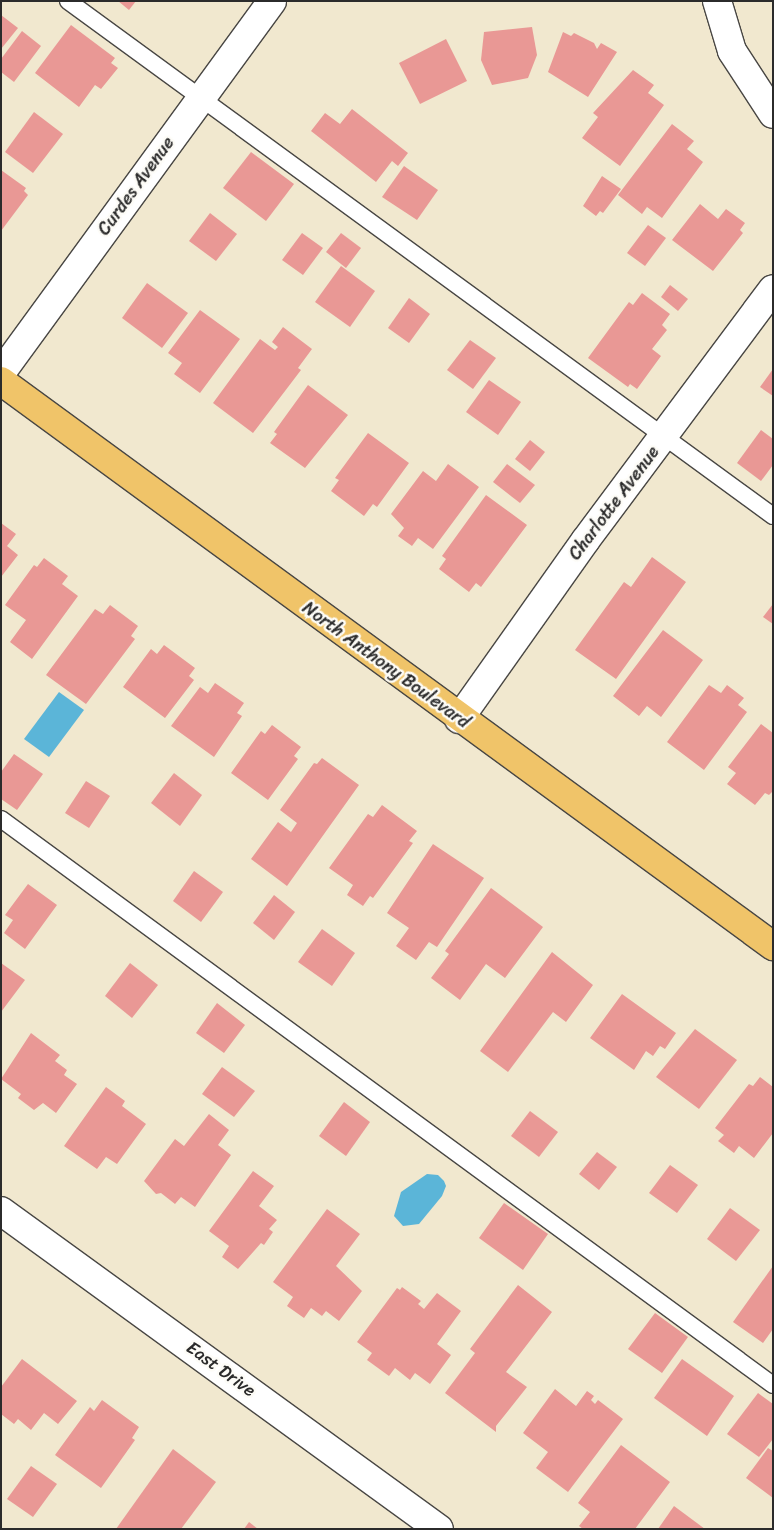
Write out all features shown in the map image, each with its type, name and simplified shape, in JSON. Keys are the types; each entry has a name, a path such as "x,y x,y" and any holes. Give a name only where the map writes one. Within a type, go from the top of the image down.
{"main road":[{"name":"North Anthony Boulevard","path":"1,381 460,719 773,946"}],"street":[{"path":"267,8 288,1"},
{"path":"717,1 732,51 773,114"},
{"name":"Curdes Avenue","path":"1,373 267,8"},
{"name":"Charlotte Avenue","path":"460,719 585,541 773,289"},
{"name":"East Drive","path":"1,1211 439,1529"}],"lane":[{"path":"68,1 663,438 773,516"},
{"path":"1,819 773,1386"}],"water":[{"path":"59,692 84,710 49,757 24,739"},
{"path":"427,1174 438,1175 444,1181 446,1186 442,1196 419,1224 403,1226 394,1216 401,1192"}],"building":[{"path":"118,1 136,1 129,10"},
{"path":"1,15 18,28 1,49"},
{"path":"71,25 115,58 111,63 118,68 101,89 95,85 79,107 35,73"},
{"path":"532,27 537,55 528,78 492,85 481,60 484,32"},
{"path":"22,31 41,46 14,82 1,72 1,59"},
{"path":"563,32 571,36 574,33 594,43 597,49 601,43 617,52 588,97 548,72"},
{"path":"446,39 467,81 420,104 399,63"},
{"path":"633,70 654,85 648,93 664,105 620,166 582,138 598,117 593,113"},
{"path":"352,109 408,153 398,166 392,161 376,182 311,131 325,113 340,124"},
{"path":"34,112 63,134 33,173 5,152"},
{"path":"672,124 694,141 687,149 703,162 662,218 647,207 642,214 618,195"},
{"path":"251,152 294,184 266,221 223,188"},
{"path":"404,166 438,190 417,220 382,197"},
{"path":"1,170 26,188 24,191 28,195 1,231"},
{"path":"602,176 621,189 603,213 600,211 596,216 583,206"},
{"path":"700,204 718,219 726,209 745,223 740,230 743,233 713,271 672,240"},
{"path":"210,213 237,234 216,261 189,241"},
{"path":"648,225 666,238 645,266 627,253"},
{"path":"302,233 323,248 303,275 282,260"},
{"path":"341,233 361,248 346,268 326,252"},
{"path":"341,266 375,291 350,327 315,302"},
{"path":"147,283 188,313 162,348 122,318"},
{"path":"670,285 688,299 678,311 661,297"},
{"path":"642,293 670,314 662,325 667,330 652,349 661,356 637,389 630,384 628,387 588,358 629,302 633,305"},
{"path":"409,298 430,314 409,343 388,328"},
{"path":"200,310 240,339 200,393 174,374 182,363 168,353"},
{"path":"283,327 312,349 298,368 301,370 253,433 213,403 260,339 275,350 278,347 272,342"},
{"path":"470,340 496,358 473,389 447,370"},
{"path":"773,369 773,396 760,387"},
{"path":"489,380 521,402 498,435 466,412"},
{"path":"308,385 348,415 305,468 270,443 277,434 274,432"},
{"path":"761,430 773,439 773,465 761,481 737,463"},
{"path":"368,433 409,463 377,507 373,504 364,516 331,491 339,480 335,478"},
{"path":"530,440 545,452 530,471 515,459"},
{"path":"448,464 479,487 433,549 418,538 412,546 398,536 404,528 391,514 423,471 436,481"},
{"path":"507,464 535,485 520,503 493,482"},
{"path":"486,495 527,525 481,587 476,583 469,592 439,569 446,559 442,556"},
{"path":"1,523 16,534 7,546 18,555 1,577"},
{"path":"652,557 686,582 616,679 575,650 624,582 631,587"},
{"path":"44,558 68,576 62,584 78,596 32,659 10,642 26,620 5,605 34,565 37,567"},
{"path":"773,604 773,624 763,617"},
{"path":"110,605 138,626 131,636 135,639 86,704 46,675 95,609 103,614"},
{"path":"663,630 703,660 661,717 647,706 639,716 613,696"},
{"path":"164,645 195,668 189,676 194,680 165,718 123,687 151,649 157,654"},
{"path":"215,683 244,703 237,713 242,716 214,757 171,726 200,687 208,693"},
{"path":"709,685 721,693 727,685 744,698 738,705 747,712 704,770 667,742"},
{"path":"761,724 773,733 773,791 769,795 765,793 755,805 727,784 736,773 728,767"},
{"path":"272,725 301,747 294,756 298,759 268,800 231,773 261,731 265,734"},
{"path":"14,754 43,774 17,810 1,799 1,772"},
{"path":"322,758 359,785 287,886 251,859 278,822 291,832 297,823 280,810 314,763 317,764"},
{"path":"174,773 202,795 180,826 151,803"},
{"path":"86,781 110,796 89,828 65,813"},
{"path":"382,805 417,831 409,841 413,843 373,898 370,896 363,906 347,895 353,885 329,868 368,814 373,817"},
{"path":"433,844 484,878 437,947 429,942 416,960 396,946 409,928 387,913"},
{"path":"194,871 223,892 201,922 173,901"},
{"path":"28,884 57,905 25,949 4,933 13,920 5,915"},
{"path":"491,888 543,927 505,978 486,964 460,1000 431,978 449,954 445,951"},
{"path":"274,895 295,912 274,940 253,923"},
{"path":"322,929 355,953 332,986 298,962"},
{"path":"552,952 593,985 566,1022 553,1012 508,1072 480,1051"},
{"path":"1,963 25,980 1,1012"},
{"path":"130,963 158,985 132,1018 105,996"},
{"path":"622,994 676,1033 665,1049 660,1046 653,1056 646,1051 634,1070 590,1038"},
{"path":"217,1003 245,1025 224,1053 196,1033"},
{"path":"695,1029 737,1060 699,1109 656,1077"},
{"path":"31,1033 60,1055 55,1061 67,1070 64,1075 77,1084 56,1113 43,1103 34,1110 18,1098 21,1094 1,1079"},
{"path":"222,1067 255,1091 234,1117 202,1094"},
{"path":"760,1077 773,1087 773,1133 754,1158 739,1146 734,1153 718,1141 724,1135 715,1128 749,1084 753,1086"},
{"path":"106,1087 125,1101 122,1106 146,1124 117,1164 106,1157 97,1169 64,1146"},
{"path":"344,1102 370,1122 346,1156 319,1136"},
{"path":"530,1111 558,1132 539,1157 511,1136"},
{"path":"209,1114 229,1130 218,1145 231,1155 195,1207 181,1197 175,1204 161,1193 156,1194 144,1181 175,1139 184,1146"},
{"path":"597,1152 617,1167 599,1190 579,1174"},
{"path":"670,1165 698,1185 677,1213 649,1193"},
{"path":"253,1171 274,1186 259,1206 277,1220 269,1229 273,1232 264,1245 261,1243 238,1269 222,1257 229,1246 209,1231"},
{"path":"504,1203 548,1234 523,1270 479,1238"},
{"path":"730,1208 760,1230 736,1261 707,1239"},
{"path":"327,1209 360,1234 336,1266 362,1291 339,1321 326,1311 322,1316 311,1308 304,1318 287,1306 293,1297 273,1282"},
{"path":"773,1266 773,1329 763,1343 733,1322"},
{"path":"518,1285 552,1312 506,1372 527,1387 496,1426 496,1432 445,1393 475,1353 470,1349"},
{"path":"402,1287 421,1301 418,1304 424,1309 437,1293 461,1311 437,1344 451,1355 430,1384 415,1373 410,1380 395,1368 389,1376 367,1360 372,1353 357,1342 397,1288 400,1290"},
{"path":"655,1313 688,1337 662,1373 628,1349"},
{"path":"22,1359 77,1401 58,1424 44,1413 31,1430 18,1419 14,1424 1,1414 1,1387"},
{"path":"682,1359 734,1396 707,1436 654,1398"},
{"path":"555,1389 576,1406 587,1391 594,1396 591,1400 595,1404 598,1400 623,1419 568,1492 536,1468 548,1452 523,1433"},
{"path":"758,1393 773,1404 773,1439 759,1457 727,1434"},
{"path":"102,1400 139,1427 132,1438 135,1440 101,1488 55,1455 90,1407 94,1411"},
{"path":"621,1445 670,1482 635,1529 583,1529 579,1526 590,1512 578,1503"},
{"path":"768,1448 773,1451 773,1498 746,1478"},
{"path":"173,1449 216,1482 181,1529 116,1529"},
{"path":"31,1466 57,1484 33,1517 7,1499"},
{"path":"674,1506 705,1529 658,1529"},
{"path":"249,1522 258,1529 244,1529"}]}
